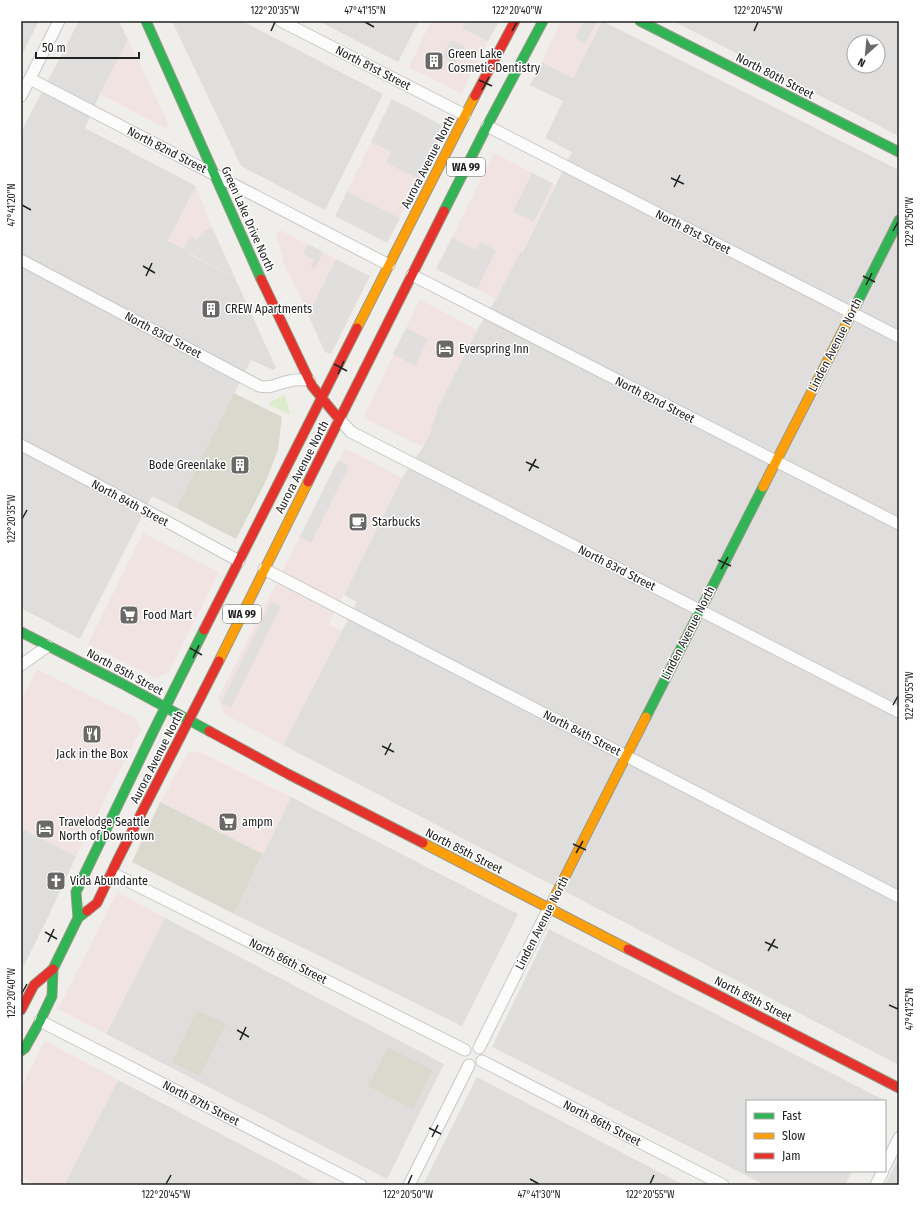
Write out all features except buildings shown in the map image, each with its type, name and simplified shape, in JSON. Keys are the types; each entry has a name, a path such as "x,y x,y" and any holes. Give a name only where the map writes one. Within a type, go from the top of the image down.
{"main road":[{"name":"Green Lake Drive North","path":"146,21 259,275 309,380 312,386 339,419"},
{"name":"Aurora Avenue North","path":"78,918 76,892 165,708 514,21"},
{"name":"Aurora Avenue North","path":"21,1051 25,1048 52,996 54,969 78,918 97,903 487,126 543,21"},
{"name":"North 80th Street","path":"640,21 899,152"},
{"name":"Linden Avenue North","path":"550,908 699,611 899,220"},
{"name":"North 85th Street","path":"21,632 121,683 288,774 899,1088"},
{"name":"Aurora Avenue North","path":"21,1010 34,985 54,969"}],"street":[{"path":"21,96 59,21"},
{"name":"North 81st Street","path":"281,21 465,115"},
{"name":"North 82nd Street","path":"30,79 389,265"},
{"name":"North 81st Street","path":"487,126 899,337"},
{"name":"North 83rd Street","path":"21,260 259,386 266,388 289,381 309,380"},
{"name":"North 82nd Street","path":"412,275 899,524"},
{"name":"North 83rd Street","path":"339,419 351,432 899,712"},
{"name":"North 84th Street","path":"21,445 239,561"},
{"name":"North 84th Street","path":"264,570 899,897"},
{"path":"21,665 48,646"},
{"name":"North 86th Street","path":"112,873 465,1050"},
{"name":"Linden Avenue North","path":"479,1048 550,908"},
{"name":"North 87th Street","path":"40,1021 361,1185"},
{"path":"474,1046 479,1048 483,1054 482,1061 477,1065 469,1065 464,1059 465,1050 474,1046"},
{"name":"North 86th Street","path":"482,1061 723,1185"},
{"path":"409,1185 469,1065"},
{"path":"886,1164 899,1138"},
{"path":"876,1185 882,1172"}],"shaded area":[{"path":"21,21 39,21 21,57"},
{"path":"79,21 119,21 128,40 100,94 85,128 196,186 168,241 190,251 189,254 235,278 276,368 273,370 251,360 176,508 152,496 80,639 21,608 21,132"},
{"path":"172,21 242,21 383,94 325,210 241,166"},
{"path":"318,21 419,21 398,62"},
{"path":"431,21 499,21 461,93 409,67"},
{"path":"466,21 499,21 488,41 462,28"},
{"path":"561,21 602,21 573,78 542,62"},
{"path":"584,21 597,21 585,44 575,38"},
{"path":"602,21 899,170 899,1065 283,745 357,602 344,595 402,478 423,447 432,430 430,429 435,418 436,411 477,330 496,299 520,252 522,253 572,152 545,138 563,101 530,85 542,62 573,78"},
{"path":"673,21 899,21 899,136"},
{"path":"128,40 169,125 167,129 100,94"},
{"path":"451,40 465,47 456,64 442,57"},
{"path":"392,99 445,127 387,243 335,216"},
{"path":"392,99 445,127 419,179 386,163 391,152 371,142"},
{"path":"494,153 556,185 496,299 436,269"},
{"path":"532,173 553,183 534,222 513,212"},
{"path":"196,186 212,227 201,233 198,240 190,236 184,248 182,248 168,241"},
{"path":"347,192 400,218 387,243 335,216"},
{"path":"212,227 235,278 189,253 190,251 184,248 190,236 198,240 201,233"},
{"path":"280,230 370,276 331,354 325,352 294,283 286,270 276,234"},
{"path":"452,238 476,250 480,242 496,250 477,289 436,269"},
{"path":"308,244 323,252 315,269 311,267 314,260 303,254"},
{"path":"336,259 370,276 331,354 325,352 308,315"},
{"path":"421,300 477,330 436,411 435,418 430,428 432,430 423,447 366,419 364,416 419,301"},
{"path":"406,328 428,339 415,366 393,354"},
{"name":"Bode Greenlake","path":"234,393 282,417 278,450 266,481 236,539 176,508"},
{"path":"345,448 402,478 329,624 342,631 283,745 224,714 218,698"},
{"path":"338,460 349,466 311,543 300,537"},
{"path":"143,533 219,572 169,672 155,678 88,644"},
{"path":"271,602 281,607 231,708 221,703"},
{"path":"37,669 136,719 141,729 76,856 21,828 21,700"},
{"path":"198,751 291,797 263,854 160,802 188,753"},
{"path":"291,797 518,914 462,1026 234,914"},
{"path":"160,802 263,854 234,914 132,862"},
{"path":"21,828 76,856 21,971"},
{"path":"117,892 165,918 106,1034 58,1009"},
{"path":"165,918 444,1064 387,1179 106,1034"},
{"path":"549,929 884,1100 746,1100 746,1172 852,1172 845,1185 765,1185 492,1047"},
{"path":"197,1010 226,1024 200,1076 172,1062"},
{"path":"45,1041 118,1080 64,1185 36,1185 21,1177 21,1088"},
{"path":"388,1047 433,1070 413,1109 368,1086"},
{"path":"477,1077 684,1185 423,1185"},
{"path":"118,1080 318,1185 64,1185"},
{"path":"899,1157 899,1185 885,1185"}],"green space":[{"path":"285,395 289,414 269,405 271,401"}],"traffic: fast":[{"path":"146,21 261,279"},
{"path":"444,211 543,21"},
{"path":"640,21 899,152"},
{"path":"856,305 899,220"},
{"path":"646,717 763,487"},
{"path":"78,918 76,892 204,630"},
{"path":"21,632 121,683 209,731"},
{"path":"21,1051 25,1048 52,996 53,969 78,918 87,911"}],"traffic: slow":[{"path":"357,328 475,96"},
{"path":"763,487 856,305"},
{"path":"219,661 308,482"},
{"path":"549,908 646,717"},
{"path":"423,843 628,949"}],"traffic: jam":[{"path":"475,96 515,21"},
{"path":"308,482 444,211"},
{"path":"261,279 312,386 339,419"},
{"path":"204,630 357,328"},
{"path":"87,911 97,903 219,661"},
{"path":"209,731 288,774 423,843"},
{"path":"628,949 899,1088"},
{"path":"21,1010 34,985 53,969"}],"place":[{"name":"Green Lake Cosmetic Dentistry","path":"434,61"},
{"name":"CREW Apartments","path":"211,309"},
{"name":"Everspring Inn","path":"445,349"},
{"name":"Bode Greenlake","path":"240,465"},
{"name":"Starbucks","path":"358,522"},
{"name":"Food Mart","path":"129,615"},
{"name":"Jack in the Box","path":"92,734"},
{"name":"ampm","path":"228,822"},
{"name":"Travelodge Seattle North of Downtown","path":"45,829"},
{"name":"Vida Abundante","path":"56,881"}]}
